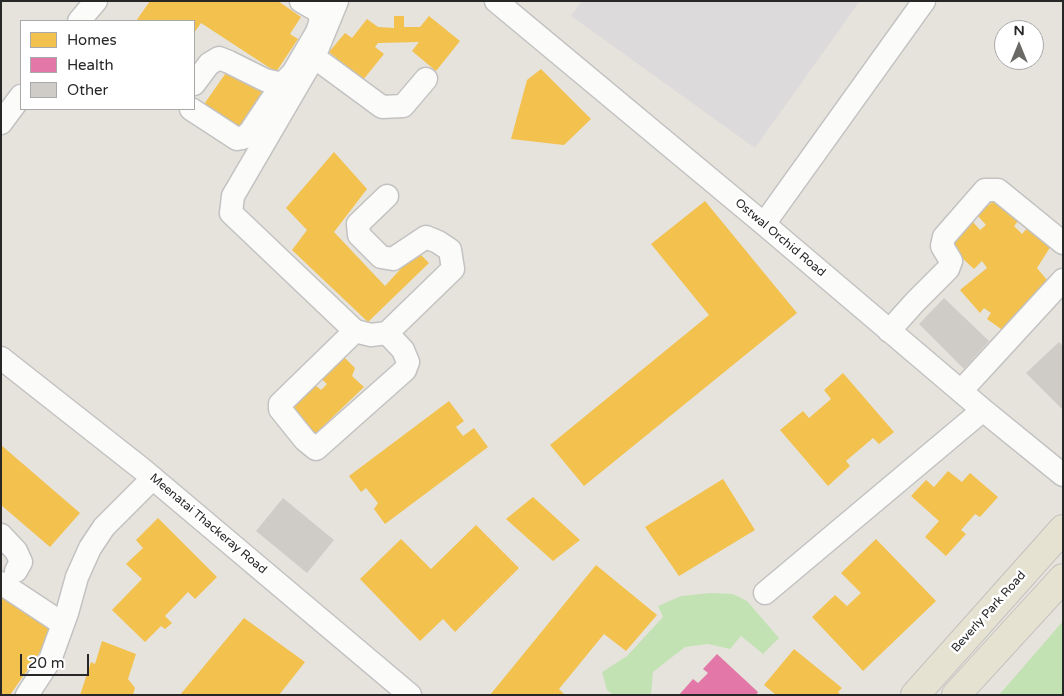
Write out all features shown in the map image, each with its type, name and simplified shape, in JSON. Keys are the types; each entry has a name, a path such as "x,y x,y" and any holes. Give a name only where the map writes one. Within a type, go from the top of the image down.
{"main road":[{"name":"Beverly Park Road","path":"915,695 1063,529"},
{"path":"956,695 1063,578"}],"street":[{"path":"80,20 96,1"},
{"path":"193,110 237,139 243,138 250,132 282,84 298,65 317,32 321,20 318,11 301,1"},
{"path":"337,1 314,57 233,196 232,213 355,331 371,335 387,333 453,269 450,250 426,237 393,259 381,257 358,235 358,224 386,196"},
{"name":"Ostwal Orchid Road","path":"496,1 764,224 960,391 1063,475"},
{"path":"764,224 924,1"},
{"path":"314,57 382,107 403,106 426,79"},
{"path":"195,83 209,64 219,58 265,80 282,84"},
{"path":"1,123 20,97"},
{"path":"889,331 948,269 951,262 942,246 944,237 985,190 998,190 1063,243"},
{"path":"960,391 1063,280"},
{"path":"355,331 280,404 280,409 308,443 316,449 405,370 408,362 403,350 387,333"},
{"name":"Meenatai Thackeray Road","path":"1,358 148,473 410,695"},
{"path":"764,593 983,410"},
{"path":"27,695 50,660 77,577 90,548 104,527 148,473"},
{"path":"1,535 16,551 21,562 9,577 63,624"}],"shaded area":[{"path":"582,1 860,1 755,148 571,16"}],"green space":[{"path":"711,593 733,594 747,601 779,638 763,654 741,636 730,649 708,644 685,647 653,672 651,695 613,695 607,690 602,672 627,656 663,617 658,606 681,596"},
{"path":"1063,621 1063,695 999,695"}],"building: Homes":[{"path":"150,1 278,1 301,17 290,34 298,39 276,72 201,23 195,32 195,20 137,20"},
{"path":"394,16 404,16 404,27 420,27 429,16 460,41 436,71 412,51 419,42 378,43 375,47 384,54 363,80 329,52 345,33 352,38 367,19 378,27 394,28"},
{"path":"230,67 267,92 238,135 200,110"},
{"path":"541,69 591,119 564,145 511,139 527,80"},
{"path":"334,152 367,189 334,232 385,286 417,251 429,263 368,322 292,250 307,230 286,208"},
{"path":"998,197 1021,218 1014,226 1022,234 1029,226 1051,246 1037,268 1051,285 1008,334 987,319 991,313 984,308 980,313 960,290 987,268 982,261 974,269 949,246 973,222 980,230 986,225 977,215"},
{"path":"705,201 797,313 584,486 550,445 709,315 651,244"},
{"path":"340,353 355,368 352,376 364,387 314,435 291,406 315,385 321,390 327,384 318,376"},
{"path":"843,373 894,432 879,444 873,438 846,461 850,466 828,486 780,430 803,411 809,418 831,399 824,390"},
{"path":"449,401 464,421 456,427 463,436 474,428 488,447 385,524 374,509 378,503 366,488 361,492 349,476"},
{"path":"1,445 80,513 50,547 1,505"},
{"path":"948,471 962,482 970,473 998,497 980,517 975,514 961,530 966,534 946,556 925,537 939,521 911,496 926,480 934,487"},
{"path":"723,479 755,530 679,576 645,527"},
{"path":"533,497 580,540 553,561 506,519"},
{"path":"158,518 217,577 195,599 188,592 165,616 172,623 165,629 161,626 145,642 112,610 142,579 126,564 143,548 136,540"},
{"path":"476,525 519,568 455,632 443,619 420,641 360,579 401,539 431,569"},
{"path":"876,539 936,601 863,671 812,617 835,595 847,606 861,593 841,573"},
{"path":"596,565 657,615 626,651 604,634 559,689 565,695 490,695"},
{"path":"1,591 56,629 10,695 1,695"},
{"path":"244,618 305,662 279,695 180,695"},
{"path":"102,641 136,654 128,679 135,688 133,695 80,695 91,662 95,664"},
{"path":"794,649 842,688 838,692 841,695 776,695 764,685"}],"building: Health":[{"path":"717,654 758,692 756,695 679,695 693,679 698,683 708,673 703,669"}],"building: Other":[{"path":"944,298 989,341 964,369 919,324"},
{"path":"1059,342 1063,346 1063,410 1026,373"},
{"path":"283,498 334,540 307,573 256,531"}]}
